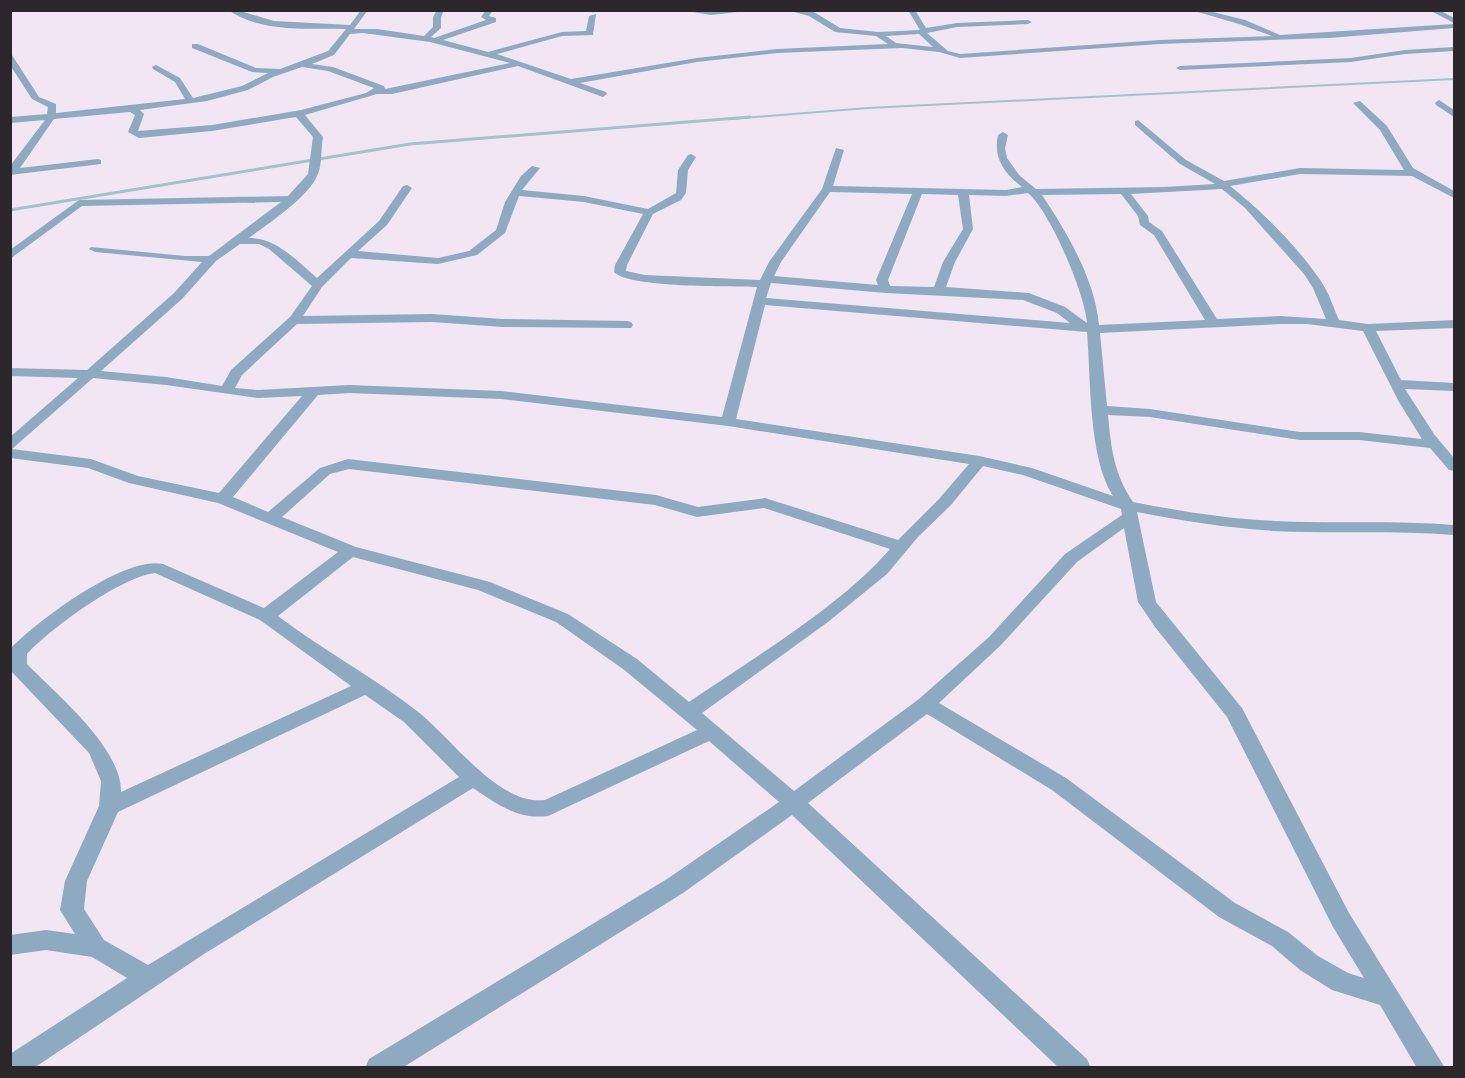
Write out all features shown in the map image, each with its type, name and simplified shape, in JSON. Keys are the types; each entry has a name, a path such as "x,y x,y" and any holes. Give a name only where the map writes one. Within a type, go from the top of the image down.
{"street":[{"path":"231,10 241,16 276,23 382,32 436,40 521,63 603,94"},
{"path":"10,120 131,109 189,101 245,88 282,70 302,65 331,53 352,30 365,10"},
{"path":"426,38 436,28 437,17 441,10"},
{"path":"436,40 493,20 485,17 490,10"},
{"path":"684,10 711,13 753,10"},
{"path":"789,10 812,14 838,30 878,34 1028,22"},
{"path":"911,10 923,35 940,50"},
{"path":"1194,10 1242,21 1286,38"},
{"path":"1432,10 1455,21"},
{"path":"488,54 562,34 590,33 593,16"},
{"path":"878,34 894,45 940,50 960,56 1160,42 1286,38 1455,26"},
{"path":"195,46 255,70 282,70"},
{"path":"571,82 697,60 777,51 902,46"},
{"path":"1180,68 1352,60 1405,52 1455,49"},
{"path":"10,54 36,99 53,106 51,117 14,170"},
{"path":"131,109 140,114 133,132 139,135 212,128 302,113 378,92 393,91 521,63"},
{"path":"302,65 330,69 378,85 381,88 378,92"},
{"path":"156,67 180,80 186,89 189,101"},
{"path":"1357,103 1384,128 1404,163 1415,173 1455,195"},
{"path":"1439,103 1455,114"},
{"path":"10,445 178,296 212,259 291,200 313,174 317,151 318,137 300,116 302,113"},
{"path":"1138,123 1183,162 1223,185 1249,206 1308,272 1334,323"},
{"path":"1003,135 1000,148 1002,158 1015,177 1032,190 1050,215 1077,269 1092,312 1090,328 1104,456 1114,485 1129,511 1147,602 1161,623 1235,713 1341,920 1432,1068"},
{"path":"728,422 765,281 775,262 826,189 839,150"},
{"path":"691,157 683,170 681,193 677,198 649,212 621,265 620,272 624,275 645,279 765,281 1025,296 1060,310 1090,328"},
{"path":"14,170 98,162"},
{"path":"348,254 438,261 465,256 501,231 516,193 535,168"},
{"path":"826,189 1006,193 1032,190 1123,190 1223,185 1300,171 1415,173"},
{"path":"226,391 236,373 294,320 318,285 383,223 406,188"},
{"path":"1123,190 1143,216 1144,223 1158,233 1213,323"},
{"path":"886,289 882,280 897,241 905,230 918,191"},
{"path":"944,291 940,288 940,283 968,229 963,192"},
{"path":"516,193 608,202 649,212"},
{"path":"10,256 79,203 291,200"},
{"path":"237,241 261,241 273,247 318,285"},
{"path":"95,249 184,259 212,259"},
{"path":"760,301 1090,328 1280,320 1334,323 1368,328 1455,324"},
{"path":"294,320 432,318 627,325"},
{"path":"1368,328 1422,430 1455,467"},
{"path":"10,372 90,374 166,381 258,394 349,389 501,395 728,422 979,461 1027,471 1129,511 1275,526 1401,526 1455,530"},
{"path":"1398,384 1455,387"},
{"path":"224,500 313,392"},
{"path":"1099,410 1122,410 1210,421 1232,427 1300,436 1358,436 1433,444"},
{"path":"10,453 91,464 134,480 224,500 350,551 484,586 562,618 630,664 794,803 1078,1068"},
{"path":"688,713 822,618 881,570 945,502 979,461"},
{"path":"271,518 325,471 348,464 656,500 697,512 765,503 902,547"},
{"path":"378,1068 675,886 794,803 926,704 995,640 1071,558 1129,511"},
{"path":"266,616 350,551"},
{"path":"148,978 96,946 72,910 76,881 110,806 111,781 97,749 18,666 18,652 38,630 71,606 149,568 157,568 266,616 307,647 411,717 473,778 517,806 542,810 711,732"},
{"path":"110,806 367,686"},
{"path":"926,704 1059,784 1227,910 1281,939 1309,963 1341,982 1388,997"},
{"path":"11,1068 148,978 473,778"},
{"path":"10,945 46,940 96,946"}],"waterway":[{"path":"731,119 868,108 1454,79"},
{"path":"10,210 410,144 750,117"}]}
